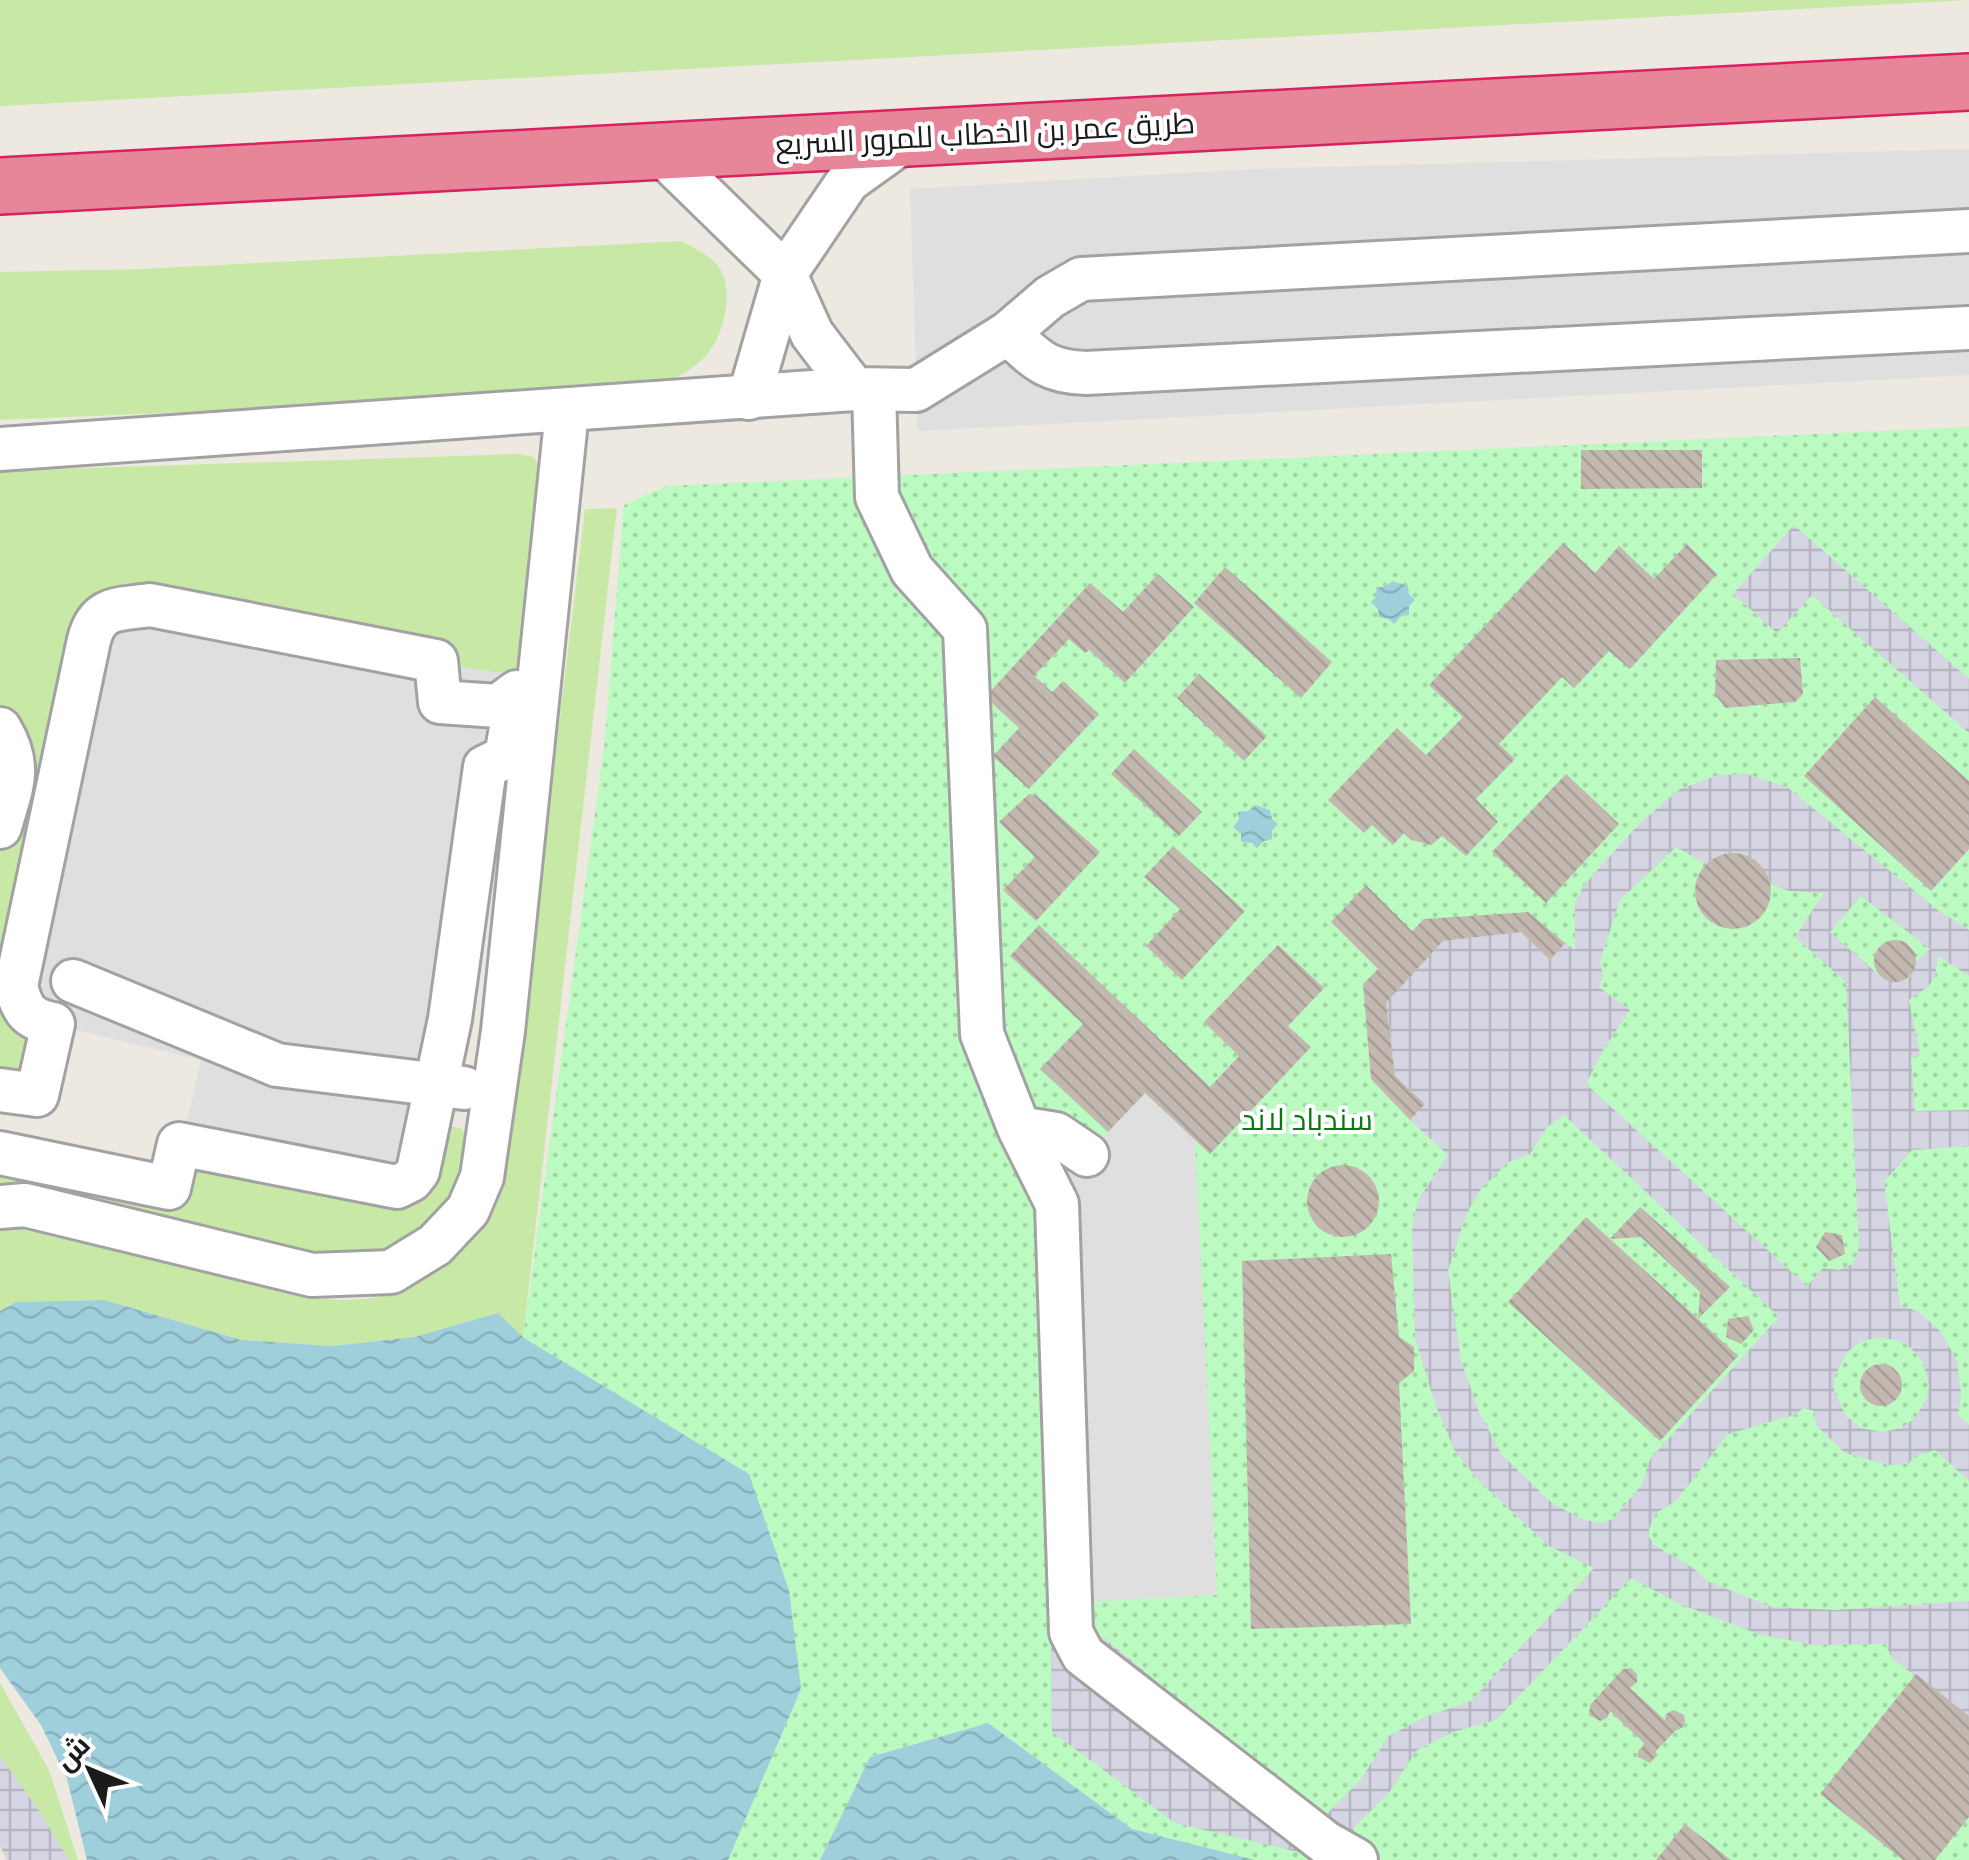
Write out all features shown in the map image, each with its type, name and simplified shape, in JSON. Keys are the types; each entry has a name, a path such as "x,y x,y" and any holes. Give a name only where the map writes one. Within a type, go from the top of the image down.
{"highway":[{"name":"طريق عمر بن الخطاب للمرور السريع","path":"6,187 1969,82"}],"street":[{"path":"749,398 785,274 848,181 908,138"},
{"path":"659,151 785,274 812,334 864,390 877,497 912,570 964,629 982,1034 1019,1128 1056,1204 1071,1632 1084,1655 1326,1844 1356,1860"},
{"path":"0,449 864,390 916,390 1008,333 1050,297 1081,279 1969,231"},
{"path":"1008,333 1041,364 1061,372 1086,373 1969,328"},
{"path":"0,1207 26,1205 312,1275 391,1272 436,1245 468,1210 482,1177 494,1091 567,410"},
{"path":"0,1090 37,1095 53,1024 33,1020 22,1010 16,986 89,640 93,624 104,612 150,604 436,661 440,702 498,706 517,692 506,757 485,766 450,1018 418,1171 411,1180 396,1187 179,1144 169,1188 0,1153"},
{"path":"0,729 12,748 16,766 0,827"},
{"path":"74,981 277,1065 494,1091"},
{"path":"1019,1128 1056,1134 1087,1155"}],"green space":[{"path":"0,0 1969,0 0,106"},
{"path":"681,241 720,269 727,299 723,323 703,359 649,392 0,420 0,272 143,269"},
{"name":"سندباد لاند","path":"1969,427 1969,1860 1255,1860 1132,1829 988,1723 870,1757 820,1860 728,1860 801,1689 523,1338 604,747 624,505 667,486"},
{"path":"519,454 533,457 542,470 517,692 150,605 33,1020 37,1095 0,1090 0,471"},
{"path":"617,508 523,1338 498,1313 414,1337 332,1346 242,1340 104,1300 16,1302 0,1311 0,1228 31,1229 315,1298 350,1300 409,1287 456,1255 474,1232 505,1173 585,509"},
{"path":"441,1124 462,1129 469,1140 458,1179 432,1223 378,1255 328,1256 29,1187 0,1191 0,1153 169,1188 179,1144"},
{"path":"0,1683 49,1770 78,1860 69,1860 0,1756"}],"shaded area":[{"path":"1969,149 1969,375 918,431 910,189 1253,169"},
{"path":"1794,525 1969,679 1969,733 1812,595 1777,633 1733,594"},
{"path":"113,622 521,675 411,1171 185,1131 201,1060 56,1025 27,1009"},
{"path":"1747,774 1787,787 1939,911 1969,930 1969,976 1938,956 1935,976 1928,987 1909,1000 1920,1055 1911,1058 1915,1111 1969,1110 1969,1146 1912,1150 1884,1182 1900,1305 1919,1312 1941,1332 1957,1361 1961,1394 1958,1415 1969,1425 1969,1481 1935,1450 1915,1456 1908,1464 1888,1465 1845,1453 1816,1425 1814,1411 1803,1408 1795,1415 1728,1434 1676,1501 1656,1513 1649,1537 1654,1545 1709,1582 1772,1607 1836,1610 1969,1601 1969,1716 1893,1659 1885,1644 1813,1645 1758,1634 1680,1604 1631,1578 1496,1720 1453,1732 1417,1750 1388,1794 1355,1826 1348,1839 1380,1860 1319,1860 1175,1823 1052,1732 1051,1642 1088,1625 1323,1818 1361,1779 1389,1736 1425,1717 1471,1701 1594,1568 1549,1546 1479,1481 1455,1451 1436,1407 1415,1338 1412,1228 1418,1200 1448,1155 1410,1120 1424,1104 1395,1076 1386,1003 1443,941 1521,932 1565,943 1575,950 1575,903 1584,885 1639,824 1680,789 1718,775","holes":["1676,847 1706,864 1719,856 1741,853 1761,864 1771,884 1789,891 1824,893 1795,937 1846,982 1859,1247 1854,1263 1840,1270 1823,1268 1807,1286 1586,1084 1630,1010 1599,987 1603,976 1600,961 1620,900","1861,896 1930,949 1917,961 1910,977 1895,982 1879,975 1830,932","1564,1115 1779,1317 1650,1459 1641,1486 1613,1519 1602,1523 1585,1520 1553,1504 1502,1455 1479,1412 1461,1361 1448,1271 1466,1215 1480,1190 1507,1163 1530,1154 1547,1127","1878,1337 1900,1341 1923,1362 1929,1386 1927,1399 1914,1419 1901,1428 1883,1432 1861,1428 1846,1416 1834,1390 1835,1376 1847,1352"]},
{"path":"1145,1093 1195,1140 1217,1595 1085,1602 1060,1183"},
{"path":"0,1756 69,1860 7,1860 0,1846"}],"water":[{"path":"1392,581 1408,586 1415,600 1409,606 1409,615 1401,616 1394,624 1379,617 1371,602 1377,596 1376,587 1386,587"},
{"path":"1255,805 1270,810 1278,824 1272,839 1257,848 1241,842 1241,834 1233,827 1239,820 1238,812"},
{"path":"104,1300 242,1340 332,1346 414,1337 498,1313 524,1338 749,1474 789,1590 801,1689 728,1860 87,1860 67,1779 41,1725 0,1668 0,1311 16,1302"},
{"path":"988,1723 1132,1829 1255,1860 820,1860 870,1757"}],"building":[{"path":"1581,450 1702,450 1702,488 1581,489"},
{"path":"1563,543 1595,573 1619,546 1654,579 1687,544 1717,574 1630,669 1609,651 1574,688 1562,677 1499,744 1515,759 1476,799 1498,822 1466,856 1442,836 1431,845 1411,840 1404,833 1393,845 1372,825 1364,833 1328,800 1397,728 1426,755 1463,717 1429,685"},
{"path":"1225,567 1332,662 1301,698 1194,603"},
{"path":"1158,574 1194,607 1125,683 1089,650 1085,653 1069,639 1034,676 1052,692 1063,681 1099,714 1029,789 993,756 1019,728 985,697 1090,583 1123,612"},
{"path":"1800,658 1803,694 1795,702 1726,708 1715,695 1716,660"},
{"path":"1199,674 1267,736 1244,761 1177,698"},
{"path":"1875,697 1969,781 1969,849 1931,891 1804,776"},
{"path":"1134,749 1202,812 1179,836 1111,774"},
{"path":"1566,774 1619,824 1546,903 1492,852"},
{"path":"1029,794 1037,796 1100,852 1036,921 1003,890 1035,857 999,822"},
{"path":"1173,846 1245,911 1182,980 1146,946 1180,909 1144,877"},
{"path":"1733,853 1748,855 1760,864 1769,876 1769,906 1760,918 1748,927 1733,929 1718,927 1706,918 1697,906 1695,891 1697,876 1706,864 1718,855"},
{"path":"1366,885 1412,931 1424,919 1528,912 1565,943 1550,960 1521,932 1443,941 1386,1003 1395,1076 1425,1104 1410,1120 1371,1079 1363,984 1378,969 1331,922"},
{"path":"1039,925 1210,1087 1239,1056 1204,1022 1278,945 1324,988 1288,1026 1311,1047 1210,1154 1145,1093 1108,1132 1040,1069 1083,1024 1010,956"},
{"path":"1895,940 1910,946 1916,961 1910,976 1895,982 1880,976 1874,961 1880,946"},
{"path":"1343,1165 1357,1167 1369,1175 1377,1187 1377,1215 1369,1227 1357,1235 1343,1237 1329,1235 1317,1227 1309,1215 1307,1201 1309,1187 1317,1175 1329,1167"},
{"path":"1640,1207 1730,1287 1698,1319 1700,1292 1641,1237 1610,1239"},
{"path":"1586,1217 1738,1356 1660,1441 1508,1302"},
{"path":"1825,1232 1842,1235 1845,1254 1829,1261 1816,1247"},
{"path":"1391,1254 1399,1337 1414,1347 1414,1371 1399,1383 1411,1624 1251,1629 1242,1261"},
{"path":"1748,1316 1754,1330 1741,1344 1726,1337 1728,1319"},
{"path":"1881,1364 1896,1370 1902,1385 1896,1400 1881,1406 1866,1400 1860,1385 1866,1370"},
{"path":"1631,1668 1637,1682 1630,1688 1665,1720 1666,1714 1674,1710 1684,1715 1682,1728 1656,1751 1650,1763 1638,1757 1645,1744 1610,1711 1600,1721 1589,1715 1590,1705 1623,1669"},
{"path":"1916,1674 1969,1716 1969,1817 1935,1860 1903,1860 1820,1794"},
{"path":"1685,1824 1731,1860 1656,1860"}]}
